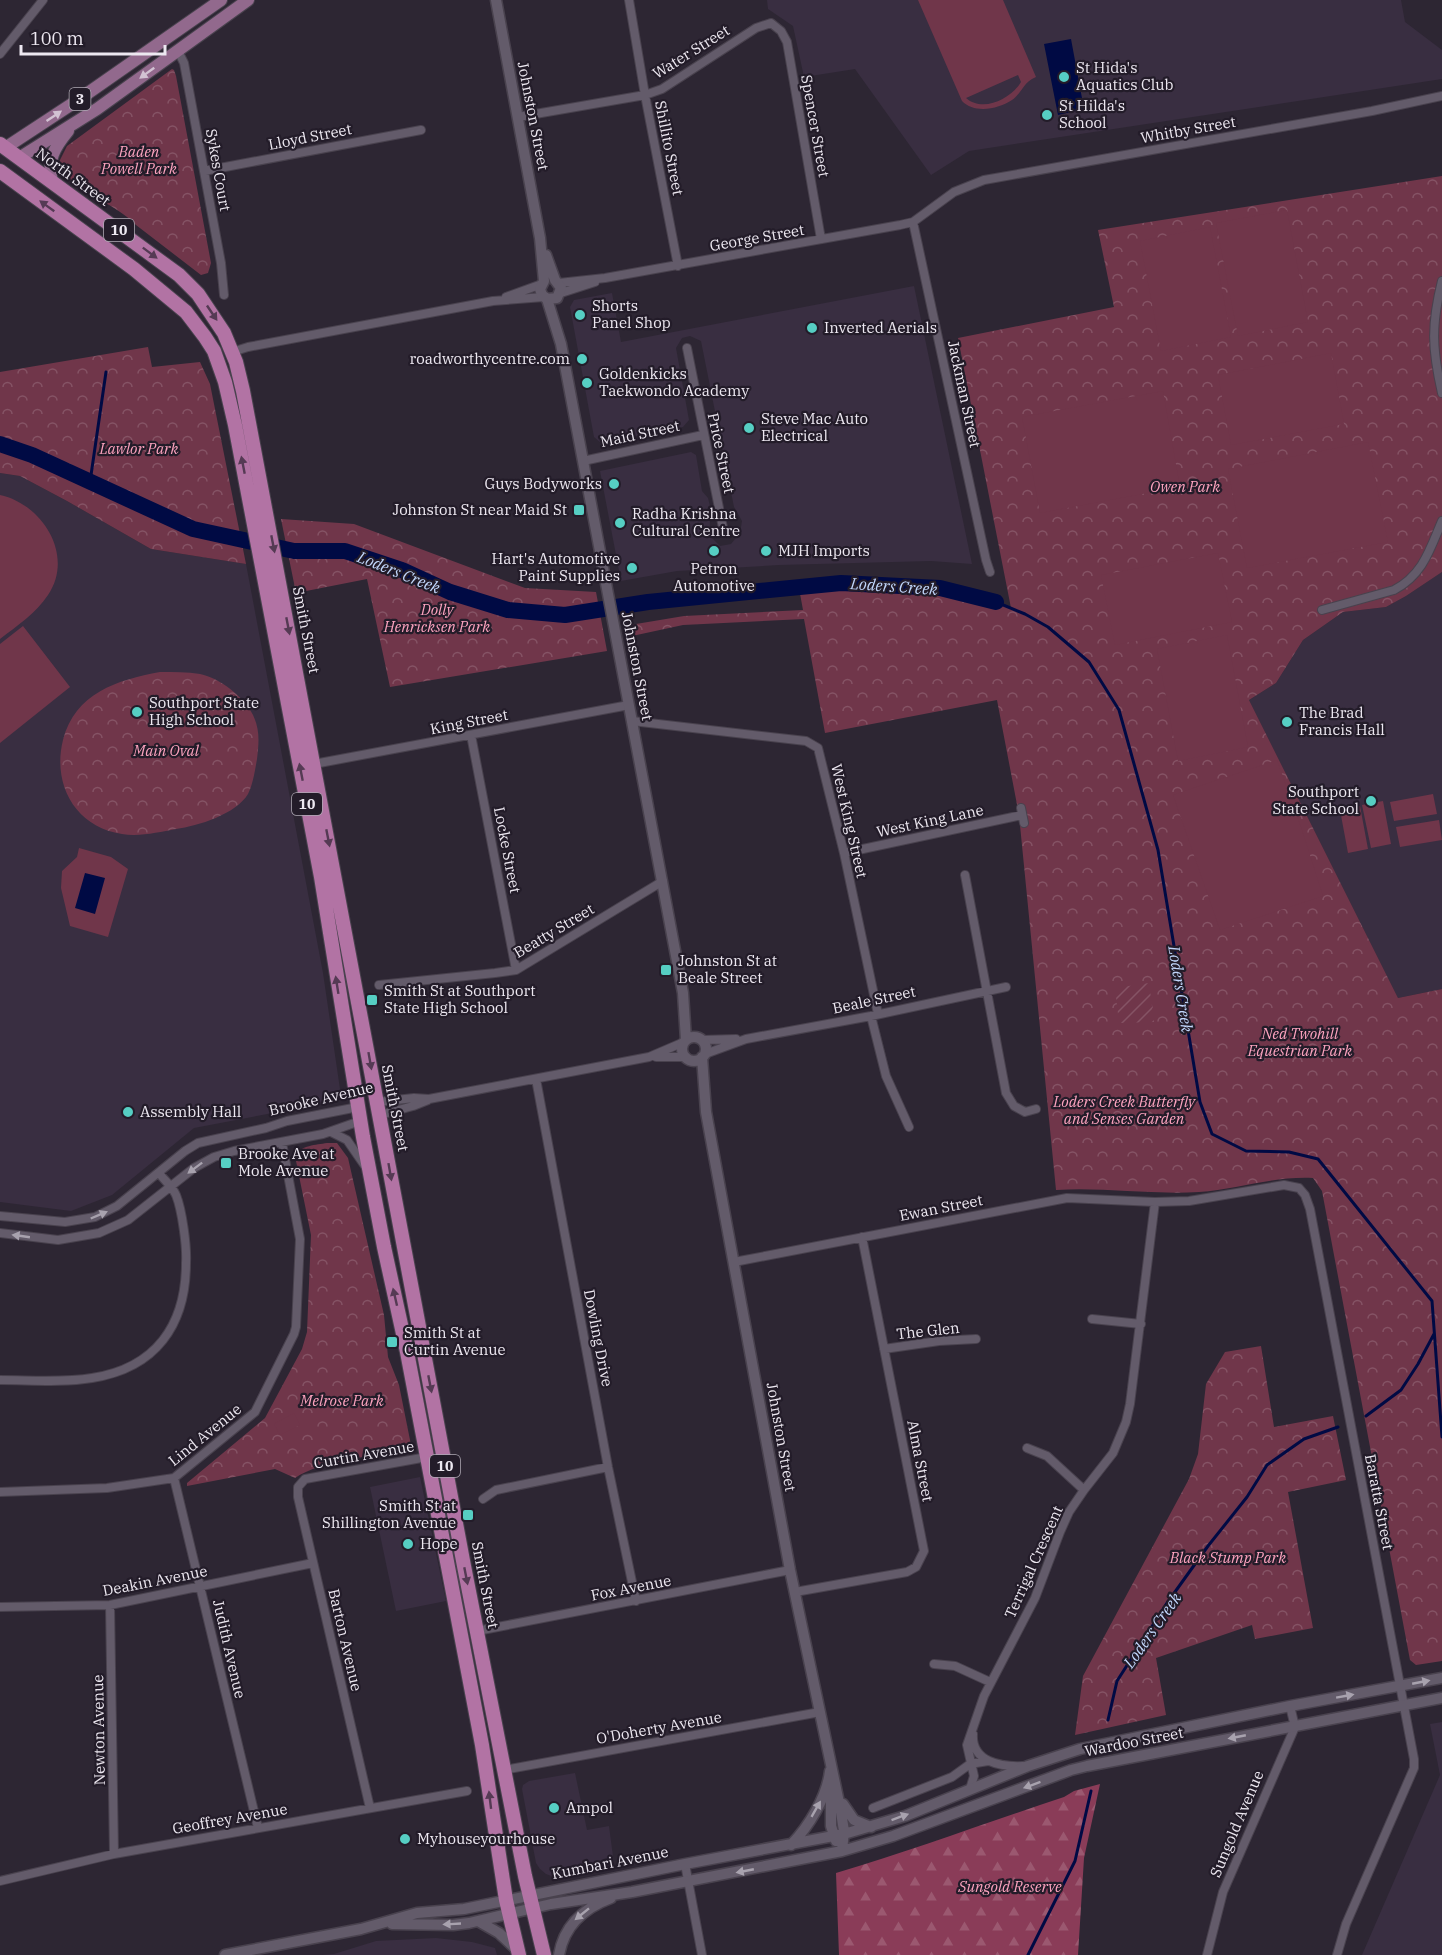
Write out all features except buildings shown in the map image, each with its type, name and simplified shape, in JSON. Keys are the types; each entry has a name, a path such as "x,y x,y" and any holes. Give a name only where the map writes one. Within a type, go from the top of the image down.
{"highway":[{"name":"North Street","path":"2,148 154,255 184,280"},
{"name":"3","path":"0,171 19,158"},
{"name":"Smith Street","path":"0,171 177,303 206,337 220,365 261,521 277,568 477,1631 544,1955"},
{"name":"Smith Street","path":"184,280 198,294 214,317 232,352 243,391 261,521 262,565 321,877 359,1114 482,1745 506,1900 518,1953"},
{"name":"Brooke Avenue","path":"359,1114 378,1108"}],"main road":[{"name":"3","path":"2,148 78,100 221,0"},
{"name":"3","path":"19,158 75,123 248,0"},
{"name":"Johnston Street","path":"496,0 540,237 554,292 561,344 683,993 691,1019 701,1039"},
{"path":"52,182 50,165 52,152 75,123"},
{"name":"Johnston Street","path":"540,237 543,282 540,290 554,292"},
{"path":"543,282 549,279 554,292"},
{"name":"Johnston Street","path":"683,993 685,1041"},
{"path":"692,1037 701,1039 706,1046 704,1056 696,1060 688,1059 683,1052 685,1041 692,1037"},
{"name":"Johnston Street","path":"704,1056 706,1112"},
{"name":"Johnston Street","path":"688,1059 706,1112 790,1570 838,1792 839,1836"},
{"name":"Wardoo Street","path":"839,1836 905,1815 1028,1766 1094,1746 1442,1678"},
{"name":"Wardoo Street","path":"842,1851 893,1836 1071,1770 1442,1698"},
{"name":"Johnston Street","path":"831,1767 831,1826 839,1836"},
{"path":"791,1845 821,1800 831,1767"},
{"path":"838,1792 849,1815 856,1821 871,1827"},
{"path":"839,1836 842,1851"},
{"name":"Kumbari Avenue","path":"382,1924 453,1925 478,1921 509,1914 531,1901 685,1864 839,1836"},
{"name":"Kumbari Avenue","path":"225,1955 382,1924 417,1913 455,1911 506,1900 579,1899 625,1893 842,1851"},
{"path":"560,1955 565,1935 579,1916 599,1903 625,1893"},
{"path":"478,1921 499,1933 518,1953"}],"street":[{"path":"0,54 43,0"},
{"name":"Shillito Street","path":"629,0 678,266"},
{"name":"Water Street","path":"518,117 645,95 662,89 756,27 771,23"},
{"name":"Spencer Street","path":"771,23 781,31 787,42 821,239"},
{"name":"Sykes Court","path":"178,51 184,63 221,263 224,295"},
{"name":"Whitby Street","path":"913,222 954,192 984,180 1372,111 1442,96"},
{"name":"Lloyd Street","path":"204,171 421,130"},
{"name":"George Street","path":"232,352 248,346 554,292 605,279 913,222"},
{"name":"Jackman Street","path":"913,222 990,572"},
{"path":"1442,281 1433,318 1434,359 1442,393"},
{"name":"George Street","path":"493,301 543,282"},
{"name":"Price Street","path":"687,348 723,528"},
{"name":"Maid Street","path":"583,460 703,435"},
{"path":"1322,610 1394,590 1405,584 1421,569 1442,521"},
{"name":"King Street","path":"314,764 629,705"},
{"name":"West King Street","path":"632,721 806,741 818,748 844,853 886,1076 909,1127"},
{"name":"Locke Street","path":"471,735 516,970"},
{"name":"West King Lane","path":"844,853 1022,815"},
{"path":"965,875 1006,1092 1014,1106 1025,1112 1036,1109"},
{"name":"Beatty Street","path":"379,985 516,970 663,881"},
{"name":"Beale Street","path":"701,1039 747,1039 1006,987"},
{"name":"Beale Street","path":"704,1056 747,1039"},
{"path":"429,1099 649,1057 685,1041"},
{"path":"649,1057 688,1059"},
{"name":"Dowling Drive","path":"536,1079 608,1467 636,1601"},
{"name":"Brooke Avenue","path":"378,1108 408,1098 429,1099"},
{"name":"Brooke Avenue","path":"378,1108 417,1105 429,1099"},
{"name":"Brooke Avenue","path":"0,1233 58,1240 89,1235 128,1220 194,1168 214,1157 331,1132 359,1114"},
{"name":"Brooke Avenue","path":"0,1216 65,1222 88,1219 112,1209 190,1147 203,1141 359,1114"},
{"path":"331,1132 347,1140 370,1173"},
{"name":"Lind Avenue","path":"0,1492 107,1488 174,1478 255,1412 294,1334 300,1239 282,1143"},
{"path":"0,1380 80,1380 106,1375 122,1370 144,1358 166,1337 182,1307 185,1293 186,1246 177,1197 159,1173"},
{"name":"Baratta Street","path":"1155,1202 1190,1201 1284,1185 1299,1188 1305,1195 1310,1209 1414,1768 1347,1924 1337,1955"},
{"name":"Ewan Street","path":"734,1262 1067,1198 1155,1202"},
{"name":"Terrigal Crescent","path":"970,1789 974,1778 967,1745 990,1682 1035,1598 1059,1532 1084,1490 1113,1453 1126,1422 1141,1324 1155,1202"},
{"name":"Alma Street","path":"795,1592 907,1572 916,1567 924,1551 862,1237"},
{"path":"1092,1319 1141,1324"},
{"name":"The Glen","path":"884,1349 939,1341 976,1339"},
{"path":"1027,1448 1047,1456 1084,1490"},
{"name":"Curtin Avenue","path":"305,1479 427,1457"},
{"path":"483,1499 496,1490 608,1467"},
{"name":"Judith Avenue","path":"174,1478 258,1828"},
{"name":"Barton Avenue","path":"305,1479 298,1487 298,1497 370,1808"},
{"name":"Deakin Avenue","path":"0,1607 110,1605 313,1563"},
{"name":"Fox Avenue","path":"477,1631 790,1570"},
{"name":"Newton Avenue","path":"110,1605 114,1854"},
{"path":"934,1664 955,1666 990,1682"},
{"path":"1290,1706 1295,1727"},
{"name":"O'Doherty Avenue","path":"504,1770 820,1712"},
{"name":"Terrigal Crescent","path":"974,1724 973,1744 978,1753 988,1761"},
{"name":"Sungold Avenue","path":"1208,1955 1223,1892 1295,1727"},
{"path":"873,1808 952,1777 970,1764 988,1761 1008,1766 1028,1766"},
{"name":"Geoffrey Avenue","path":"0,1881 114,1854 467,1791"},
{"path":"685,1864 702,1955"}],"shaded area":[{"name":"St Hilda's School","path":"767,0 1401,0 1405,22 1442,50 1442,79 969,151 931,175 855,69 804,77 793,26 768,9"},
{"name":"St Hida's Aquatics Club","path":"1071,39 1084,109 1058,115 1044,44"},
{"path":"914,286 972,564 931,561 779,565 677,571 621,581 600,471 691,452 696,455 702,491 708,498 711,510 709,535 720,546 731,544 740,533 742,521 734,507 701,341 690,336 682,338 676,348 689,420 683,427 601,443 594,437 570,307 574,300 612,293 621,342"},
{"name":"Southport State High School","path":"0,473 20,476 151,549 246,564 323,973 340,1089 331,1102 194,1128 112,1195 71,1211 0,1202"},
{"name":"Southport State School","path":"1442,572 1442,989 1398,998 1249,700 1276,683 1303,640 1343,612 1386,607"},
{"path":"85,873 105,878 95,914 75,908"},
{"name":"Hope","path":"420,1477 446,1601 396,1611 370,1487"},
{"path":"1442,1722 1442,1955 1362,1955 1440,1775 1430,1724"},
{"name":"Ampol","path":"575,1773 587,1830 609,1826 614,1864 554,1877 546,1874 536,1863 522,1789 523,1785 529,1781"},
{"path":"436,1938 472,1942 495,1948 497,1955 322,1955 334,1954 376,1941"}],"green space":[{"path":"918,0 1003,0 1036,77 1028,82 1012,100 1000,106 980,109 973,108 962,101","holes":["1018,75 1021,82 1011,94 996,102 980,104 966,98"]},
{"name":"Baden Powell Park","path":"172,69 176,76 211,263 208,273 201,275 127,217 81,187 63,171 59,162 67,146"},
{"path":"1442,176 1442,572 1386,607 1343,612 1303,640 1276,683 1249,700 1398,998 1442,989 1442,1661 1416,1665 1410,1660 1322,1191 1313,1178 1284,1179 1199,1192 1056,1190 1019,815 997,700 825,733 804,619 683,625 632,636 630,625 684,616 803,610 799,588 841,583 940,588 1011,608 958,338 1114,307 1098,230"},
{"path":"1287,210 1308,322 1238,336 1216,223"},
{"path":"1210,227 1231,337 1161,351 1140,241"},
{"name":"Lawlor Park","path":"148,347 152,367 200,362 210,384 246,564 151,549 20,476 0,473 0,372"},
{"path":"1331,353 1344,424 1231,445 1218,375"},
{"path":"1163,391 1180,487 1040,513 1022,417"},
{"path":"1368,442 1388,542 1247,568 1228,469"},
{"path":"0,495 15,500 41,520 56,548 58,564 55,580 43,602 0,639"},
{"name":"Dolly Henricksen Park","path":"281,519 354,524 525,588 596,592 607,651 390,687 367,579 296,593"},
{"path":"1218,553 1232,622 1115,645 1101,575"},
{"path":"23,626 70,687 0,743 0,644"},
{"path":"1227,635 1248,747 1178,761 1157,649"},
{"name":"Main Oval","path":"160,672 208,676 238,695 249,708 257,726 258,736 257,759 251,786 248,794 235,807 216,818 195,825 136,835 106,830 91,823 80,813 64,787 60,756 63,740 77,711 100,691 128,679"},
{"path":"1277,760 1323,896 1220,930 1173,795"},
{"path":"1433,794 1437,814 1394,821 1390,802"},
{"path":"1383,801 1391,844 1371,848 1362,805"},
{"path":"1360,806 1368,849 1348,853 1340,810"},
{"path":"1439,820 1442,840 1400,847 1396,827"},
{"path":"79,848 111,857 128,869 108,937 70,926 61,888 62,871 77,857"},
{"path":"1149,983 1154,1022 1119,1023 1115,988"},
{"name":"Melrose Park","path":"337,1143 348,1158 384,1315 388,1357 399,1385 411,1445 407,1450 333,1463 295,1478 275,1469 187,1486 187,1483 265,1418 302,1349 307,1332 311,1235 295,1156 305,1148"},
{"name":"Black Stump Park","path":"1261,1346 1274,1427 1333,1416 1346,1480 1288,1492 1313,1628 1255,1639 1252,1625 1156,1658 1166,1715 1075,1735 1083,1676 1189,1479 1198,1454 1206,1384 1225,1352"},
{"path":"294,1413 300,1425 280,1435 274,1424"},
{"name":"Sungold Reserve","path":"1100,1784 1084,1858 1078,1955 839,1955 836,1873"}],"waterway":[{"path":"90,482 106,372"},
{"name":"Loders Creek","path":"0,444 32,455 193,529 294,551 345,551 402,570 450,592 508,610 565,615 648,602 841,583 940,588 996,602"},
{"name":"Loders Creek","path":"996,602 1048,627 1089,662 1119,710 1158,850 1200,1102 1212,1134 1246,1151 1289,1152 1318,1159 1432,1301 1442,1437"},
{"name":"Loders Creek","path":"1366,1416 1401,1390 1434,1334"},
{"name":"Loders Creek","path":"1108,1720 1117,1681 1167,1603 1247,1497 1267,1465 1304,1439 1338,1427"},
{"name":"Loders Creek","path":"1028,1955 1075,1861 1091,1791"}],"place":[{"name":"St Hida's Aquatics Club","path":"1064,77"},
{"name":"St Hilda's School","path":"1047,115"},
{"name":"Shorts Panel Shop","path":"580,315"},
{"name":"Inverted Aerials","path":"812,328"},
{"name":"roadworthycentre.com","path":"582,359"},
{"name":"Goldenkicks Taekwondo Academy","path":"587,383"},
{"name":"Steve Mac Auto Electrical","path":"749,428"},
{"name":"Guys Bodyworks","path":"614,484"},
{"name":"Johnston St near Maid St","path":"579,510"},
{"name":"Radha Krishna Cultural Centre","path":"620,523"},
{"name":"Petron Automotive","path":"714,551"},
{"name":"MJH Imports","path":"766,551"},
{"name":"Hart's Automotive Paint Supplies","path":"632,568"},
{"name":"Southport State High School","path":"137,712"},
{"name":"The Brad Francis Hall","path":"1287,722"},
{"name":"Southport State School","path":"1371,801"},
{"name":"Johnston St at Beale Street","path":"666,970"},
{"name":"Smith St at Southport State High School","path":"372,1000"},
{"name":"Assembly Hall","path":"128,1112"},
{"name":"Brooke Ave at Mole Avenue","path":"226,1163"},
{"name":"Smith St at Curtin Avenue","path":"392,1342"},
{"name":"Smith St at Shillington Avenue","path":"468,1515"},
{"name":"Hope","path":"408,1544"},
{"name":"Ampol","path":"554,1808"},
{"name":"Myhouseyourhouse","path":"405,1839"}],"park label":[{"name":"Owen Park","path":"1185,487"},
{"name":"Ned Twohill Equestrian Park","path":"1300,1042"},
{"name":"Loders Creek Butterfly and Senses Garden","path":"1124,1110"}]}
